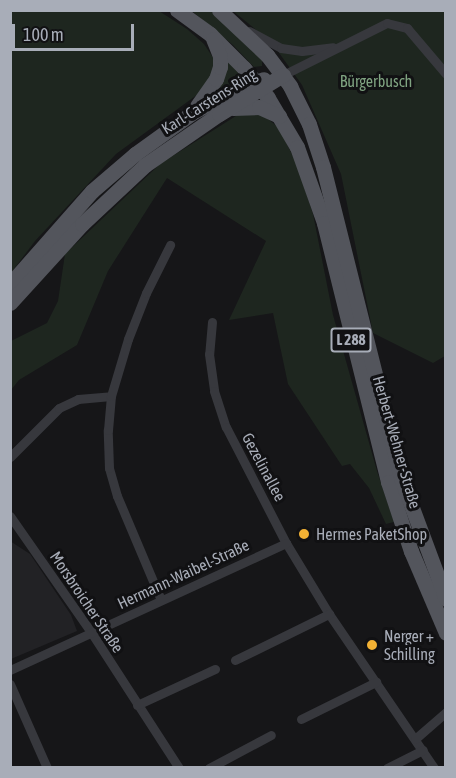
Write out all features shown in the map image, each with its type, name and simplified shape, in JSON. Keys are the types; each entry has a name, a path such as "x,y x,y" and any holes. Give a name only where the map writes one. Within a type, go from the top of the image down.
{"main road":[{"name":"L 288","path":"177,10 210,34 258,85"},
{"name":"L 288","path":"219,10 267,55 283,75"},
{"path":"192,113 210,91 220,67 216,43 210,34"},
{"name":"Karl-Carstens-Ring","path":"10,284 92,191 135,154 192,113 283,75"},
{"name":"Herbert-Wehner-Straße","path":"283,75 309,124 323,167 396,458 411,510 446,599"},
{"name":"Karl-Carstens-Ring","path":"10,303 82,224 136,173 181,138 227,109 258,85"},
{"name":"Herbert-Wehner-Straße","path":"258,85 281,118 297,147 316,198 388,483 411,551 444,626"},
{"path":"227,109 259,107 281,118"}],"street":[{"path":"235,23 281,48 312,50 344,44"},
{"path":"283,75 387,23 408,28 446,74"},
{"path":"161,600 131,535 110,468 111,396 128,339 146,293 170,245"},
{"name":"Gezelinallee","path":"212,322 209,354 214,391 226,427 286,543 329,614 434,768"},
{"path":"10,457 59,408 78,399 111,396"},
{"name":"Morsbroicher Straße","path":"10,516 91,632 179,768"},
{"name":"Hermann-Waibel-Straße","path":"10,670 286,543"},
{"path":"235,660 329,614"},
{"path":"137,705 215,669"},
{"path":"301,719 376,682"},
{"path":"10,684 47,768"},
{"path":"415,739 446,712"},
{"path":"209,768 271,735"},
{"path":"387,768 423,750"}],"shaded area":[{"path":"10,541 30,554 71,615 77,631 11,659"}],"green space":[{"path":"11,11 159,11 187,29 204,44 214,59 213,74 205,89 116,154 35,241 11,273"},
{"path":"192,11 210,11 219,16 262,60 262,66 254,67 233,45"},
{"name":"Bürgerbusch","path":"233,11 445,11 445,356 433,363 373,333 341,174 302,85 272,43"},
{"path":"227,58 244,78 216,92"},
{"path":"239,114 262,114 279,128 296,162 313,214 333,315 377,471 394,522 386,524 369,488 350,464 342,466 288,384 273,313 229,320 266,241 167,178 108,271 77,345 19,380 11,390 11,341 47,323 58,301 65,254 160,164"}],"place":[{"name":"Hermes PaketShop","path":"304,534"},
{"name":"Nerger + Schilling","path":"372,645"}]}
